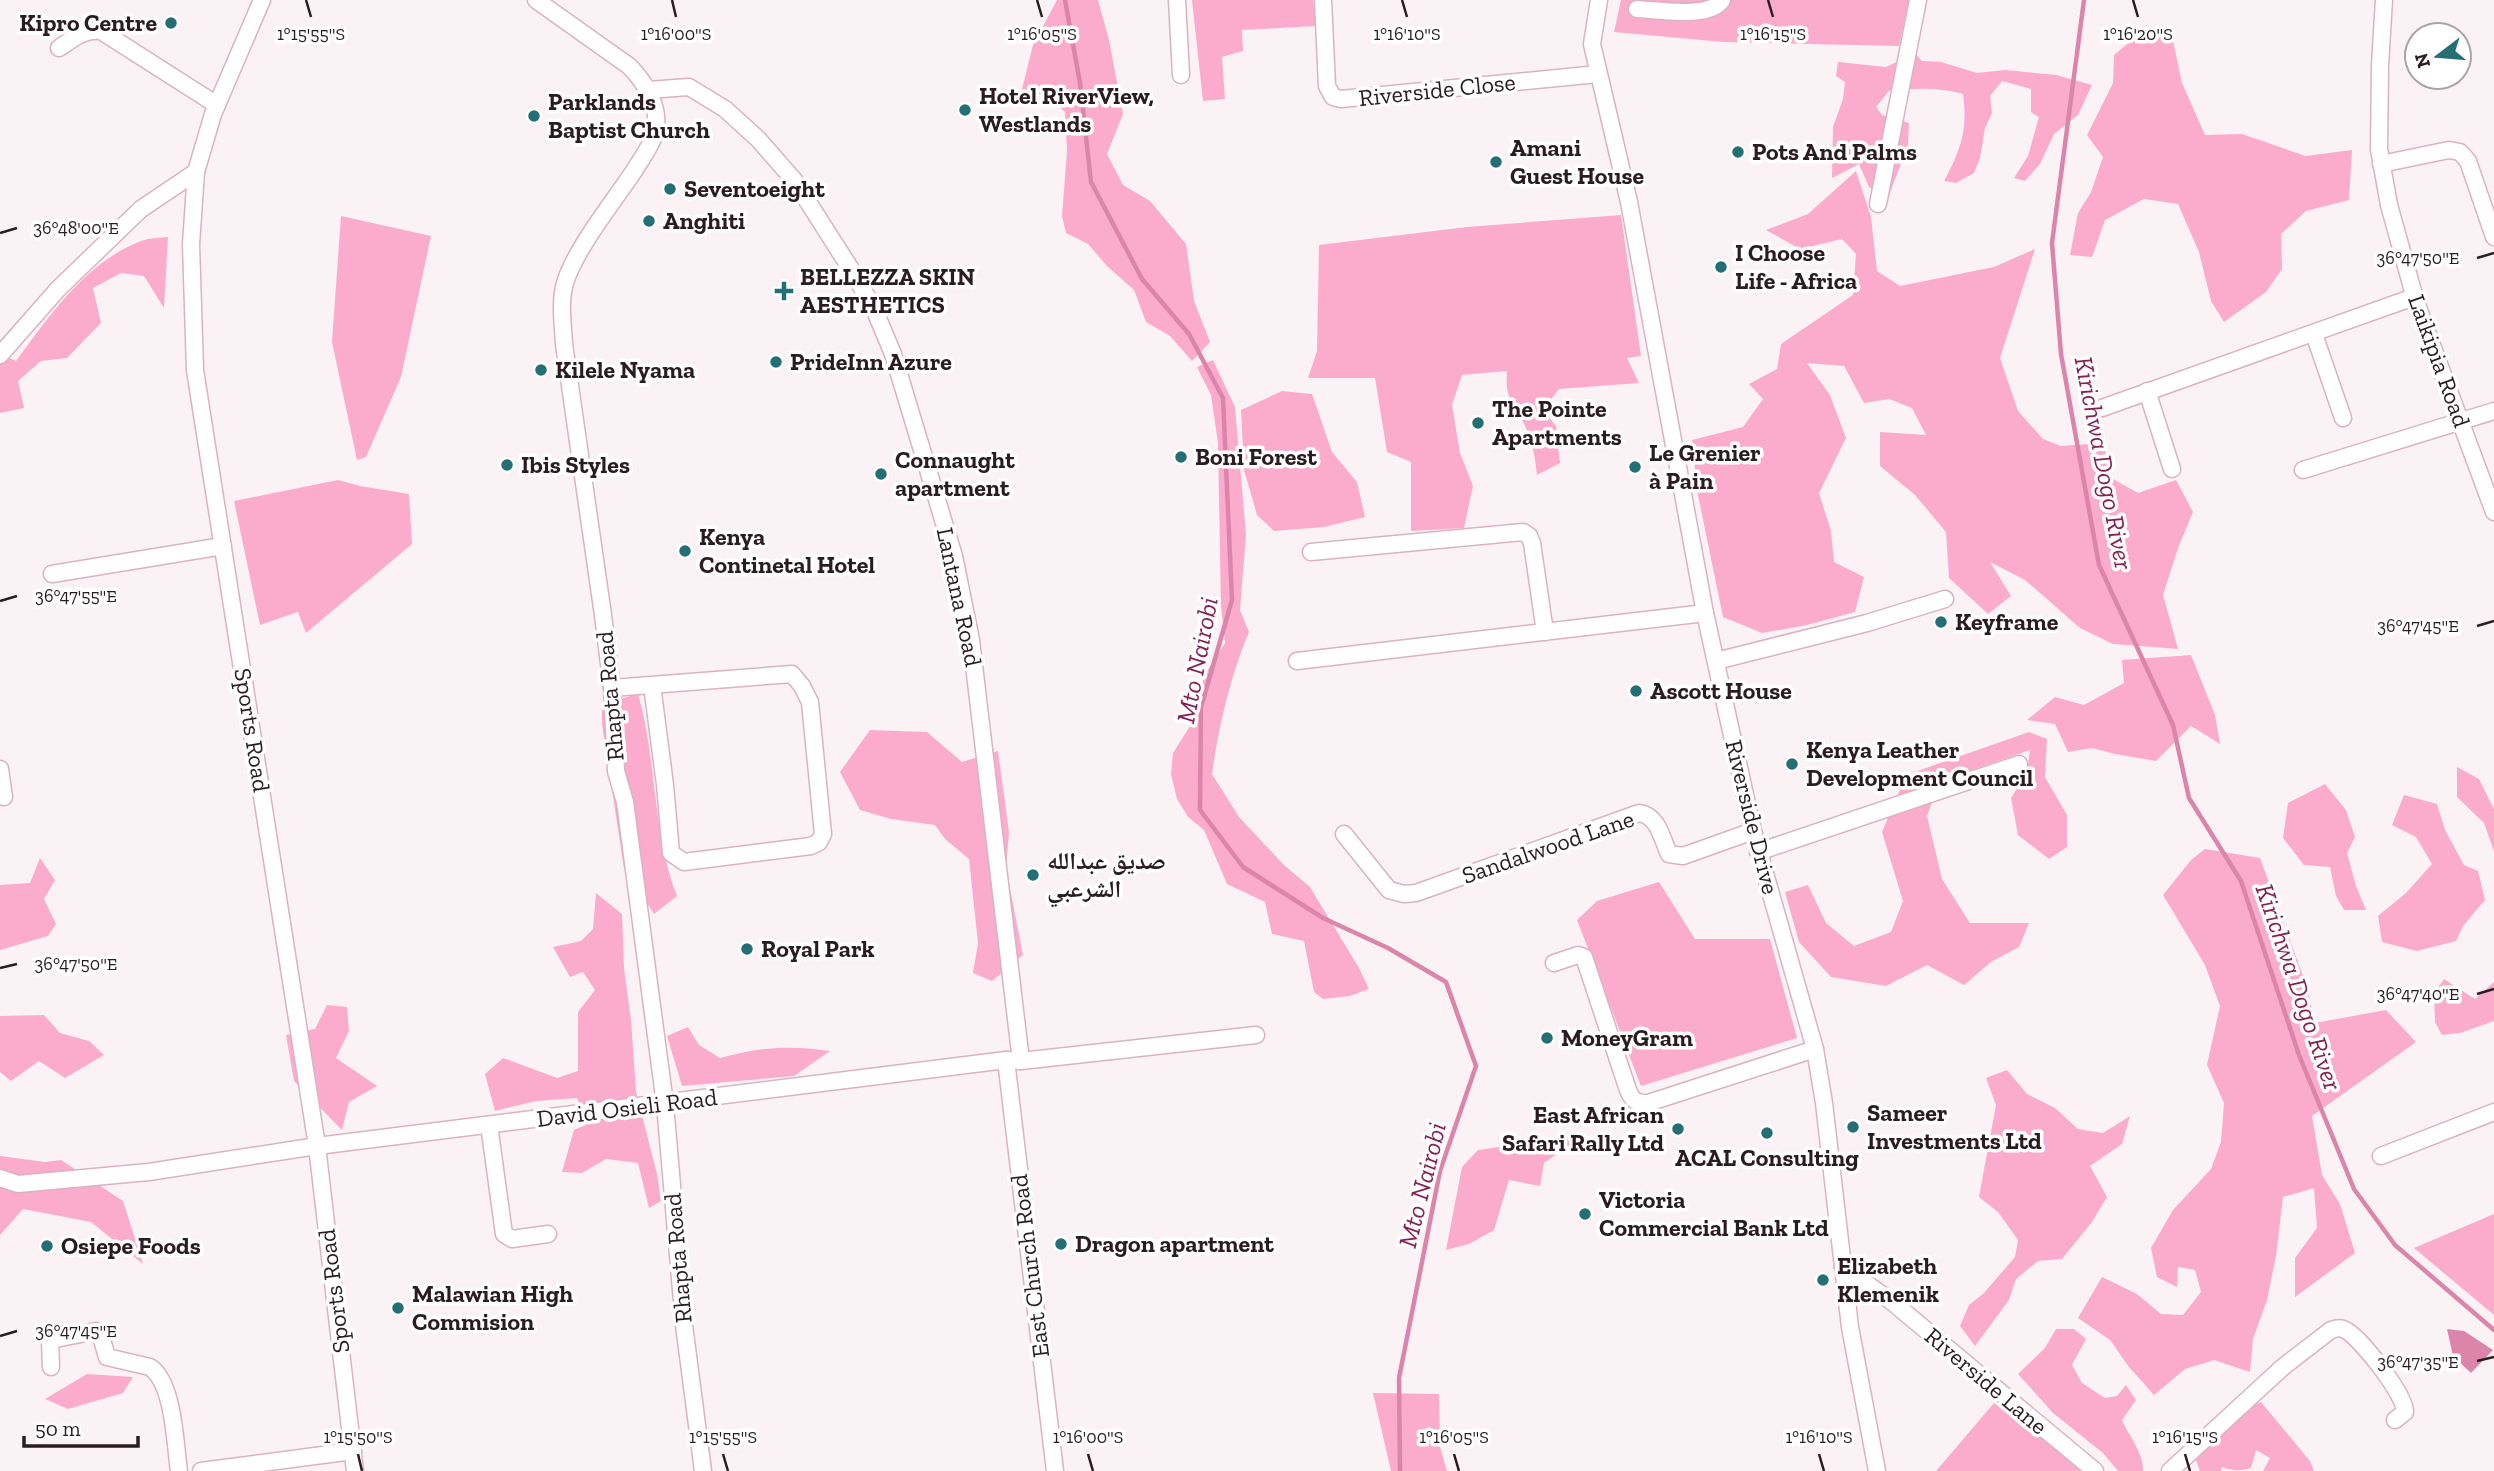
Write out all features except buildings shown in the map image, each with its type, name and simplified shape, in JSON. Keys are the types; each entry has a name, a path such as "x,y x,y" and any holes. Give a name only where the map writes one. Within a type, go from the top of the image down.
{"street":[{"name":"Sports Road","path":"262,0 217,105 195,172 191,244 195,370 317,1146 355,1471"},
{"name":"Rhapta Road","path":"536,0 612,51 642,79 654,106 655,134 646,153 578,256 565,282 562,311 564,344 612,688 617,771 625,802 665,1104 684,1325 703,1471"},
{"path":"1177,0 1181,75"},
{"name":"Riverside Close","path":"1323,0 1327,86 1333,97 1341,99 1598,74"},
{"name":"Riverside Drive","path":"1599,0 1592,35 1598,74 1629,202 1705,613 1752,831 1815,1049 1824,1102 1850,1327 1877,1471"},
{"path":"1637,9 1698,12 1715,8 1722,0"},
{"path":"1878,204 1918,0"},
{"name":"Laikipia Road","path":"2384,0 2378,129 2389,205 2414,297 2494,512"},
{"path":"59,48 79,34 91,30 101,31 217,105"},
{"name":"Lantana Road","path":"648,90 689,87 726,109 758,139 794,180 854,274 875,311 893,354 954,556 971,640 1013,1061"},
{"path":"2381,164 2449,150 2460,152 2468,162 2494,237"},
{"path":"2,347 141,209 195,172"},
{"path":"2102,408 2414,297"},
{"path":"2314,334 2343,418"},
{"path":"2147,391 2172,469"},
{"path":"2303,470 2494,411"},
{"path":"1311,552 1523,532 1529,536 1532,543 1545,632"},
{"path":"52,574 223,546"},
{"path":"1716,662 1867,623 1945,599"},
{"path":"1297,661 1705,613"},
{"path":"612,688 792,674 810,702 823,834 819,842 811,846 684,862 677,859 671,853 652,685"},
{"path":"1758,852 2019,764"},
{"path":"0,769 4,797"},
{"name":"Sandalwood Lane","path":"1344,834 1389,890 1404,894 1416,893 1639,813 1645,814 1655,823 1669,854 1673,856 1683,856 1752,831"},
{"path":"1553,962 1578,955 1584,957 1630,1096 1638,1103 1648,1103 1815,1049"},
{"name":"David Osieli Road","path":"0,1178 18,1184 149,1172 317,1146 1013,1061 1256,1035"},
{"name":"East Church Road","path":"1013,1061 1055,1471"},
{"path":"2381,1156 2494,1112"},
{"path":"489,1125 504,1234 512,1240 548,1234"},
{"name":"Riverside Lane","path":"1843,1267 1891,1301 2095,1471"},
{"path":"2170,1471 2283,1367 2331,1330 2339,1328 2347,1331 2379,1363 2390,1384 2406,1404 2405,1412 2395,1420"},
{"path":"51,1367 50,1340 96,1331 100,1333 107,1357 150,1367 156,1371 164,1384 167,1397 179,1471"},
{"path":"201,1471 353,1451"}],"shaded area":[{"path":"1057,0 1098,0 1109,40 1123,114 1107,154 1123,185 1150,201 1186,244 1194,301 1210,342 1192,361 1170,336 1146,322 1134,290 1107,266 1088,244 1066,233 1062,216 1067,151 1065,112 1049,97 1022,89 1033,45"},
{"path":"1192,0 1313,0 1316,26 1242,30 1243,51 1222,57 1225,99 1203,101"},
{"path":"1621,0 1909,0 1899,46 1723,42 1614,32"},
{"path":"2145,29 2173,41 2182,83 2205,135 2242,134 2306,156 2352,150 2349,200 2306,211 2281,234 2282,269 2266,292 2224,322 2211,301 2199,252 2178,204 2144,199 2105,220 2092,257 2070,255 2078,213 2091,192 2103,157 2087,135 2113,83 2114,55"},
{"path":"1915,53 1922,61 1941,62 1977,73 2005,70 2056,75 2092,85 2078,115 2054,134 2040,164 2025,181 2014,178 2028,156 2039,117 2031,112 2031,89 2002,81 1990,96 1992,113 1985,128 1980,158 1974,173 1956,183 1944,181 1962,139 1965,118 1963,94 1917,89 1889,91 1876,107 1882,115 1909,123 1908,145 1888,198 1869,187 1859,164 1832,178 1833,127 1843,99 1845,82 1836,76 1838,62 1886,67"},
{"path":"1856,171 1871,217 1877,271 1900,286 1994,267 2035,249 2000,358 2018,411 2043,439 2061,446 2103,443 2113,479 2138,493 2176,480 2193,512 2163,595 2178,649 2113,644 2080,628 2025,580 1990,562 2011,596 1988,614 1949,578 1946,532 1915,495 1880,466 1880,432 1926,435 1912,408 1889,399 1864,403 1844,366 1807,363 1830,395 1846,438 1819,493 1831,531 1834,562 1864,577 1855,612 1807,625 1762,633 1723,617 1698,495 1692,440 1743,427 1763,399 1749,384 1777,369 1781,344 1853,295 1856,254 1842,239 1800,249 1766,230 1808,214"},
{"path":"1621,215 1641,356 1627,358 1639,383 1559,389 1543,410 1556,426 1560,463 1537,475 1529,435 1508,394 1507,371 1462,375 1452,405 1460,453 1473,486 1464,528 1411,531 1411,462 1387,452 1375,378 1308,378 1317,351 1319,245 1467,227"},
{"path":"341,216 431,236 401,377 366,457 357,460 332,342"},
{"path":"168,237 164,308 144,276 121,273 93,288 101,323 67,358 41,361 18,381 24,408 0,413 0,354 16,361 56,308 103,262 141,241"},
{"path":"1213,360 1235,407 1246,535 1240,610 1249,632 1226,702 1212,774 1239,817 1284,865 1310,887 1369,989 1350,996 1323,999 1314,992 1304,941 1272,934 1265,902 1227,884 1204,830 1188,817 1177,799 1171,774 1173,753 1192,723 1205,674 1225,643 1221,606 1218,443 1211,395 1197,367"},
{"path":"1282,391 1312,394 1332,452 1357,482 1365,517 1324,527 1274,531 1257,515 1244,470 1241,410"},
{"path":"338,480 409,494 412,544 306,633 298,612 260,625 234,501"},
{"path":"2191,655 2215,715 2220,744 2191,726 2156,761 2092,748 2068,752 2055,724 2027,720 2055,697 2084,705 2124,683 2122,660"},
{"path":"638,694 649,744 663,846 677,896 654,914 624,868 602,724 602,704"},
{"path":"870,730 927,732 962,762 998,751 1009,832 1006,868 1023,955 992,981 973,973 978,943 969,859 945,839 935,825 891,819 860,810 840,772"},
{"path":"2029,732 2047,739 2045,777 2067,815 2067,847 2049,859 2018,835 2011,798 2027,772 2030,750 1940,781 1927,816 1942,879 1970,923 2029,923 2019,947 1991,962 1964,985 1927,965 1886,986 1831,977 1799,942 1785,892 1808,885 1826,923 1854,946 1891,932 1903,901 1882,832 1906,775"},
{"path":"2457,767 2479,779 2494,809 2494,851 2484,823 2457,797"},
{"path":"2325,784 2346,810 2355,837 2347,853 2366,910 2344,910 2336,896 2330,867 2304,865 2283,838 2288,803"},
{"path":"2404,795 2437,804 2445,830 2464,865 2478,871 2485,900 2463,926 2456,941 2417,951 2382,942 2378,916 2406,893 2432,864 2416,837 2392,825"},
{"path":"2205,849 2260,858 2307,987 2315,1023 2386,1010 2416,1042 2312,1116 2322,1175 2340,1204 2355,1253 2295,1297 2295,1258 2317,1228 2314,1188 2283,1197 2276,1256 2267,1300 2253,1339 2250,1372 2214,1360 2185,1369 2154,1395 2110,1340 2078,1318 2102,1277 2137,1294 2161,1314 2183,1315 2201,1292 2195,1270 2178,1267 2177,1287 2157,1277 2151,1248 2173,1210 2211,1169 2221,1142 2224,1103 2207,1065 2220,1006 2205,965 2163,895 2191,860"},
{"path":"40,858 55,880 44,899 56,924 48,936 0,950 0,885 30,883"},
{"path":"1659,882 1695,939 1770,939 1797,1038 1641,1086 1577,920 1597,901"},
{"path":"596,893 622,914 624,968 636,1092 657,1174 661,1201 649,1208 638,1163 606,1159 582,1173 562,1172 574,1130 588,1124 577,1098 536,1101 495,1111 485,1074 503,1058 557,1078 578,1071 578,1012 595,990 583,972 570,977 553,947 581,941 593,929"},
{"path":"2444,979 2475,999 2494,982 2494,1021 2460,1033 2442,1035 2435,1022 2434,993"},
{"path":"327,1005 347,1007 349,1031 336,1058 377,1086 349,1102 342,1130 294,1081 286,1035 315,1029"},
{"path":"44,1015 60,1033 89,1041 104,1055 65,1078 39,1061 11,1081 0,1072 0,1016"},
{"path":"688,1027 699,1045 720,1058 775,1048 830,1051 794,1076 682,1086 667,1036"},
{"path":"2007,1070 2027,1094 2055,1108 2078,1129 2103,1133 2130,1116 2122,1144 2090,1166 2107,1197 2092,1222 2062,1259 2038,1261 2016,1279 2009,1300 1975,1346 1960,1326 1969,1305 1984,1293 2015,1257 2018,1240 1998,1212 1979,1197 1996,1105 1986,1078"},
{"path":"1586,1134 1544,1163 1540,1186 1509,1180 1494,1230 1469,1244 1446,1250 1462,1167 1478,1150"},
{"path":"0,1156 45,1162 61,1160 123,1201 143,1264 91,1222 23,1209 0,1235"},
{"path":"2494,1214 2494,1315 2414,1248"},
{"path":"2056,1329 2074,1329 2086,1339 2072,1365 2082,1383 2105,1398 2117,1396 2126,1385 2136,1400 2122,1420 2139,1452 2143,1471 2118,1471 2103,1453 2053,1413 2018,1374 2045,1348"},
{"path":"2447,1329 2464,1331 2493,1350 2471,1373 2453,1356"},
{"path":"87,1374 133,1377 123,1393 68,1409 45,1399"},
{"path":"1373,1393 1439,1394 1440,1447 1447,1471 1391,1471"},
{"path":"2261,1402 2310,1461 2314,1471 2263,1471 2270,1458 2256,1450 2251,1468 2237,1470 2222,1467 2221,1471 2200,1471 2196,1460 2247,1408"},
{"path":"1994,1403 2046,1440 2081,1471 1936,1471"}],"waterway":[{"name":"Mto Nairobi","path":"1065,0 1080,83 1091,182 1142,279 1189,334 1223,398 1232,600 1201,707 1200,810 1243,867 1323,918 1388,948 1446,982 1476,1066 1440,1171 1399,1378 1400,1471"},
{"name":"Kirichwa Dogo River","path":"2084,0 2052,243 2061,354 2099,565 2173,725 2189,798 2241,881 2299,1055 2354,1189 2395,1245 2494,1330"}],"place":[{"name":"Kipro Centre","path":"171,23"},
{"name":"Hotel RiverView, Westlands","path":"965,110"},
{"name":"Parklands Baptist Church","path":"534,116"},
{"name":"Pots And Palms","path":"1738,152"},
{"name":"Amani Guest House","path":"1496,162"},
{"name":"Seventoeight","path":"670,189"},
{"name":"Anghiti","path":"649,221"},
{"name":"I Choose Life - Africa","path":"1721,267"},
{"name":"BELLEZZA SKIN AESTHETICS","path":"784,291"},
{"name":"PrideInn Azure","path":"776,362"},
{"name":"Kilele Nyama","path":"541,370"},
{"name":"The Pointe Apartments","path":"1478,423"},
{"name":"Boni Forest","path":"1181,457"},
{"name":"Ibis Styles","path":"507,465"},
{"name":"Le Grenier à Pain","path":"1635,467"},
{"name":"Connaught apartment","path":"881,474"},
{"name":"Kenya Continetal Hotel","path":"685,551"},
{"name":"Keyframe","path":"1941,622"},
{"name":"Ascott House","path":"1636,691"},
{"name":"Kenya Leather Development Council","path":"1792,764"},
{"name":"صديق عبدالله الشرعبي","path":"1033,875"},
{"name":"Royal Park","path":"747,949"},
{"name":"MoneyGram","path":"1547,1038"},
{"name":"Sameer Investments Ltd","path":"1853,1127"},
{"name":"East African Safari Rally Ltd","path":"1678,1129"},
{"name":"ACAL Consulting","path":"1767,1133"},
{"name":"Victoria Commercial Bank Ltd","path":"1585,1214"},
{"name":"Dragon apartment","path":"1061,1244"},
{"name":"Osiepe Foods","path":"47,1246"},
{"name":"Elizabeth Klemenik","path":"1823,1280"},
{"name":"Malawian High Commision","path":"398,1308"}]}
